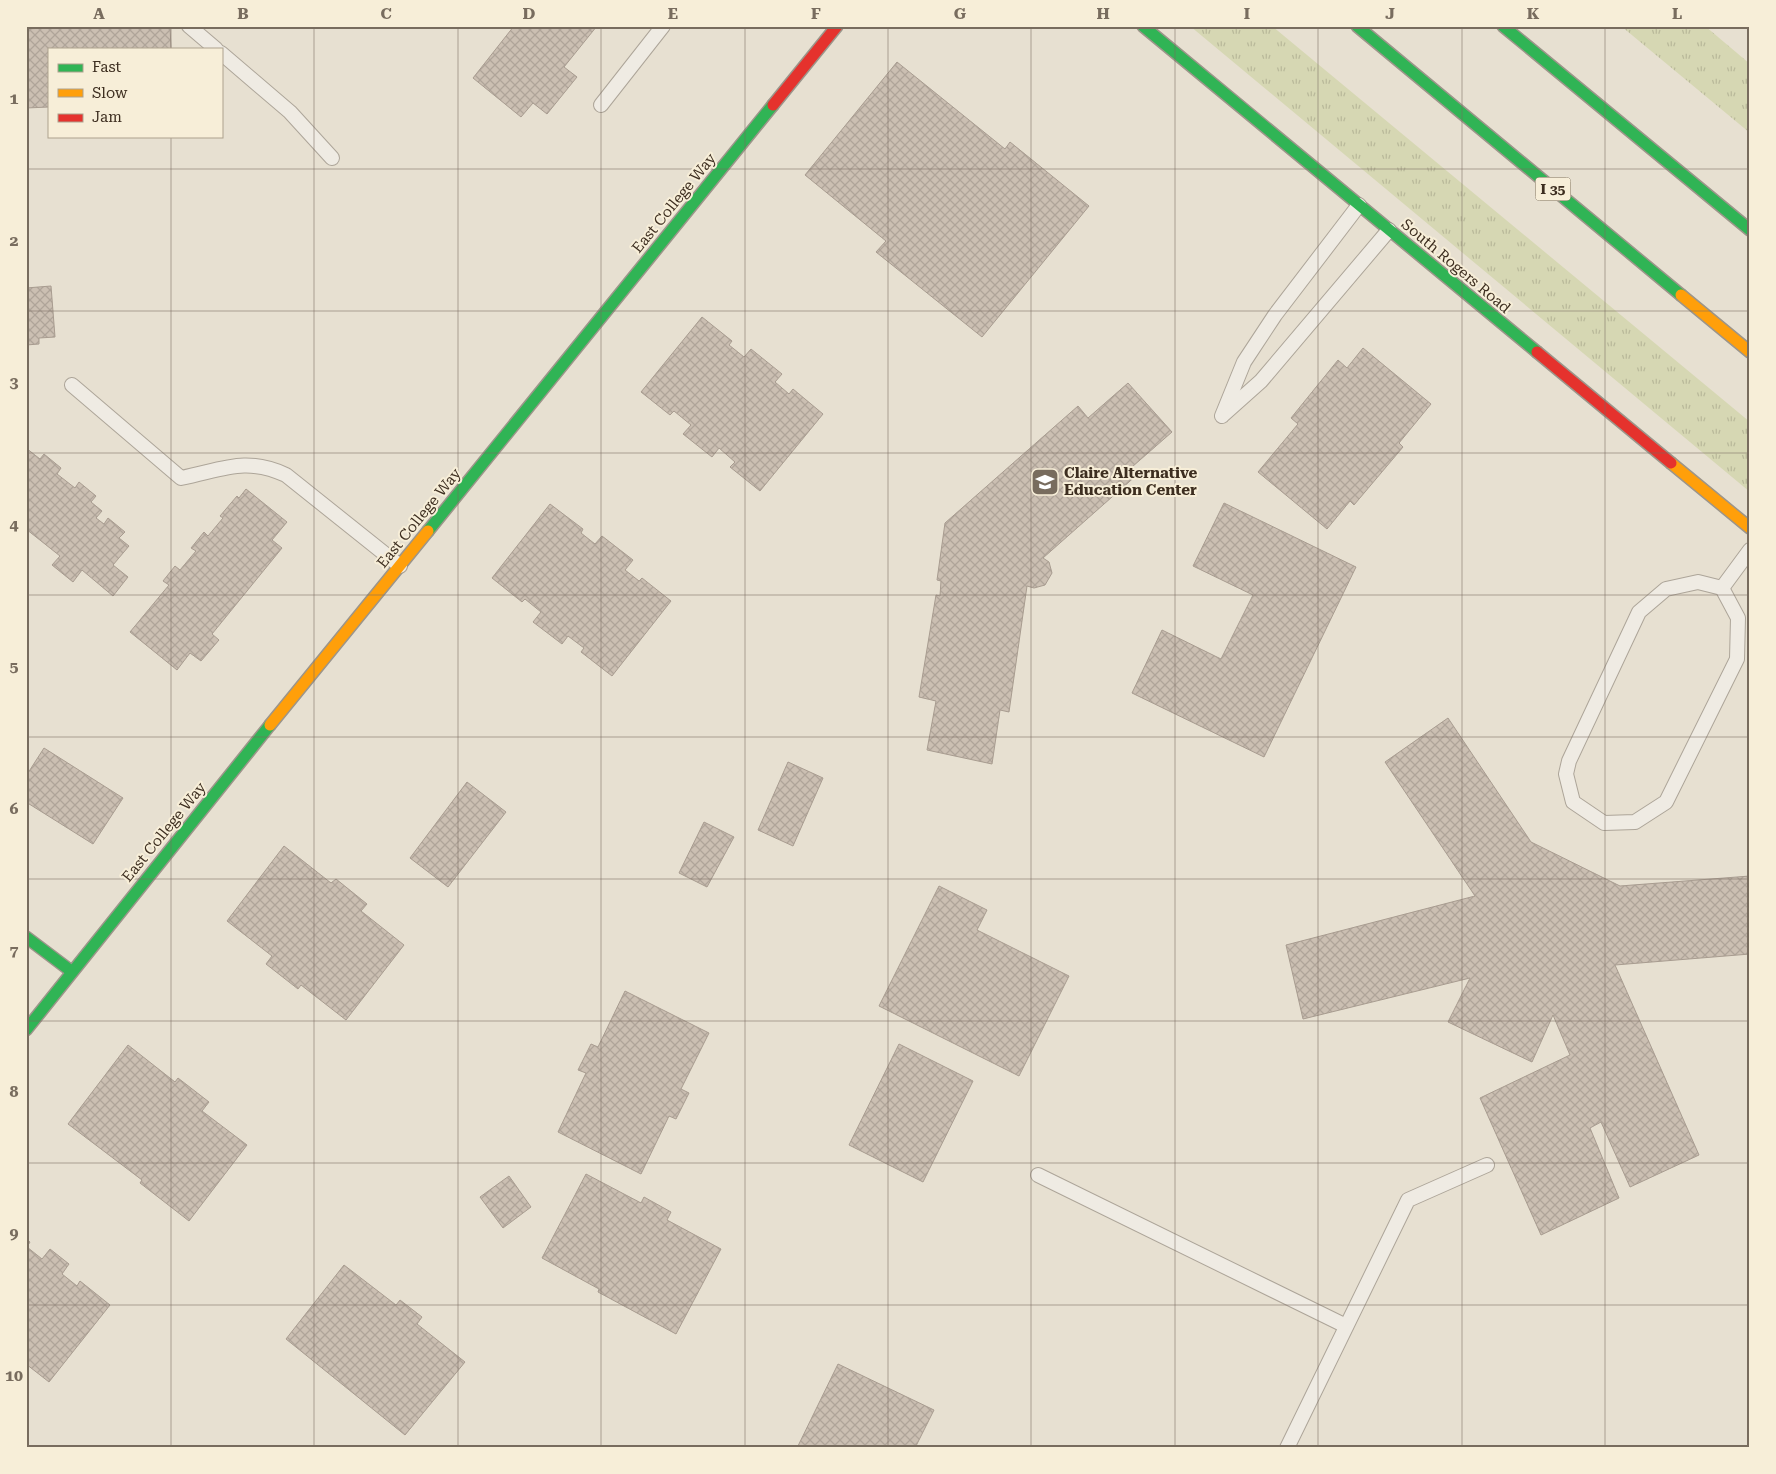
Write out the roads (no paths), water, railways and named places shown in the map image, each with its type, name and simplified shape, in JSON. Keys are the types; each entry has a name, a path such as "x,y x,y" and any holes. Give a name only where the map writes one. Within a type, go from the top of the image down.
{"main road":[{"name":"East College Way","path":"26,1030 71,971 837,26"},
{"name":"South Rogers Road","path":"1143,26 1750,528"},
{"name":"I 35","path":"1357,26 1750,352"},
{"path":"1502,26 1750,230"},
{"path":"26,937 71,971"}],"lane":[{"path":"189,26 215,48"},
{"path":"601,105 663,26"},
{"path":"222,55 290,112 332,158"},
{"path":"1359,205 1274,314 1244,362 1222,416 1261,381 1389,230"},
{"path":"72,385 180,478 231,466 268,466 286,475 400,566"},
{"path":"1722,588 1750,550"},
{"path":"1698,582 1722,588 1738,618 1737,659 1666,802 1636,822 1604,823 1573,802 1566,774 1569,761 1639,612 1666,589 1698,582"},
{"path":"1288,1448 1408,1200 1487,1165"},
{"path":"1038,1175 1346,1326"}],"place":[{"name":"Claire Alternative Education Center","path":"1045,482"}]}
